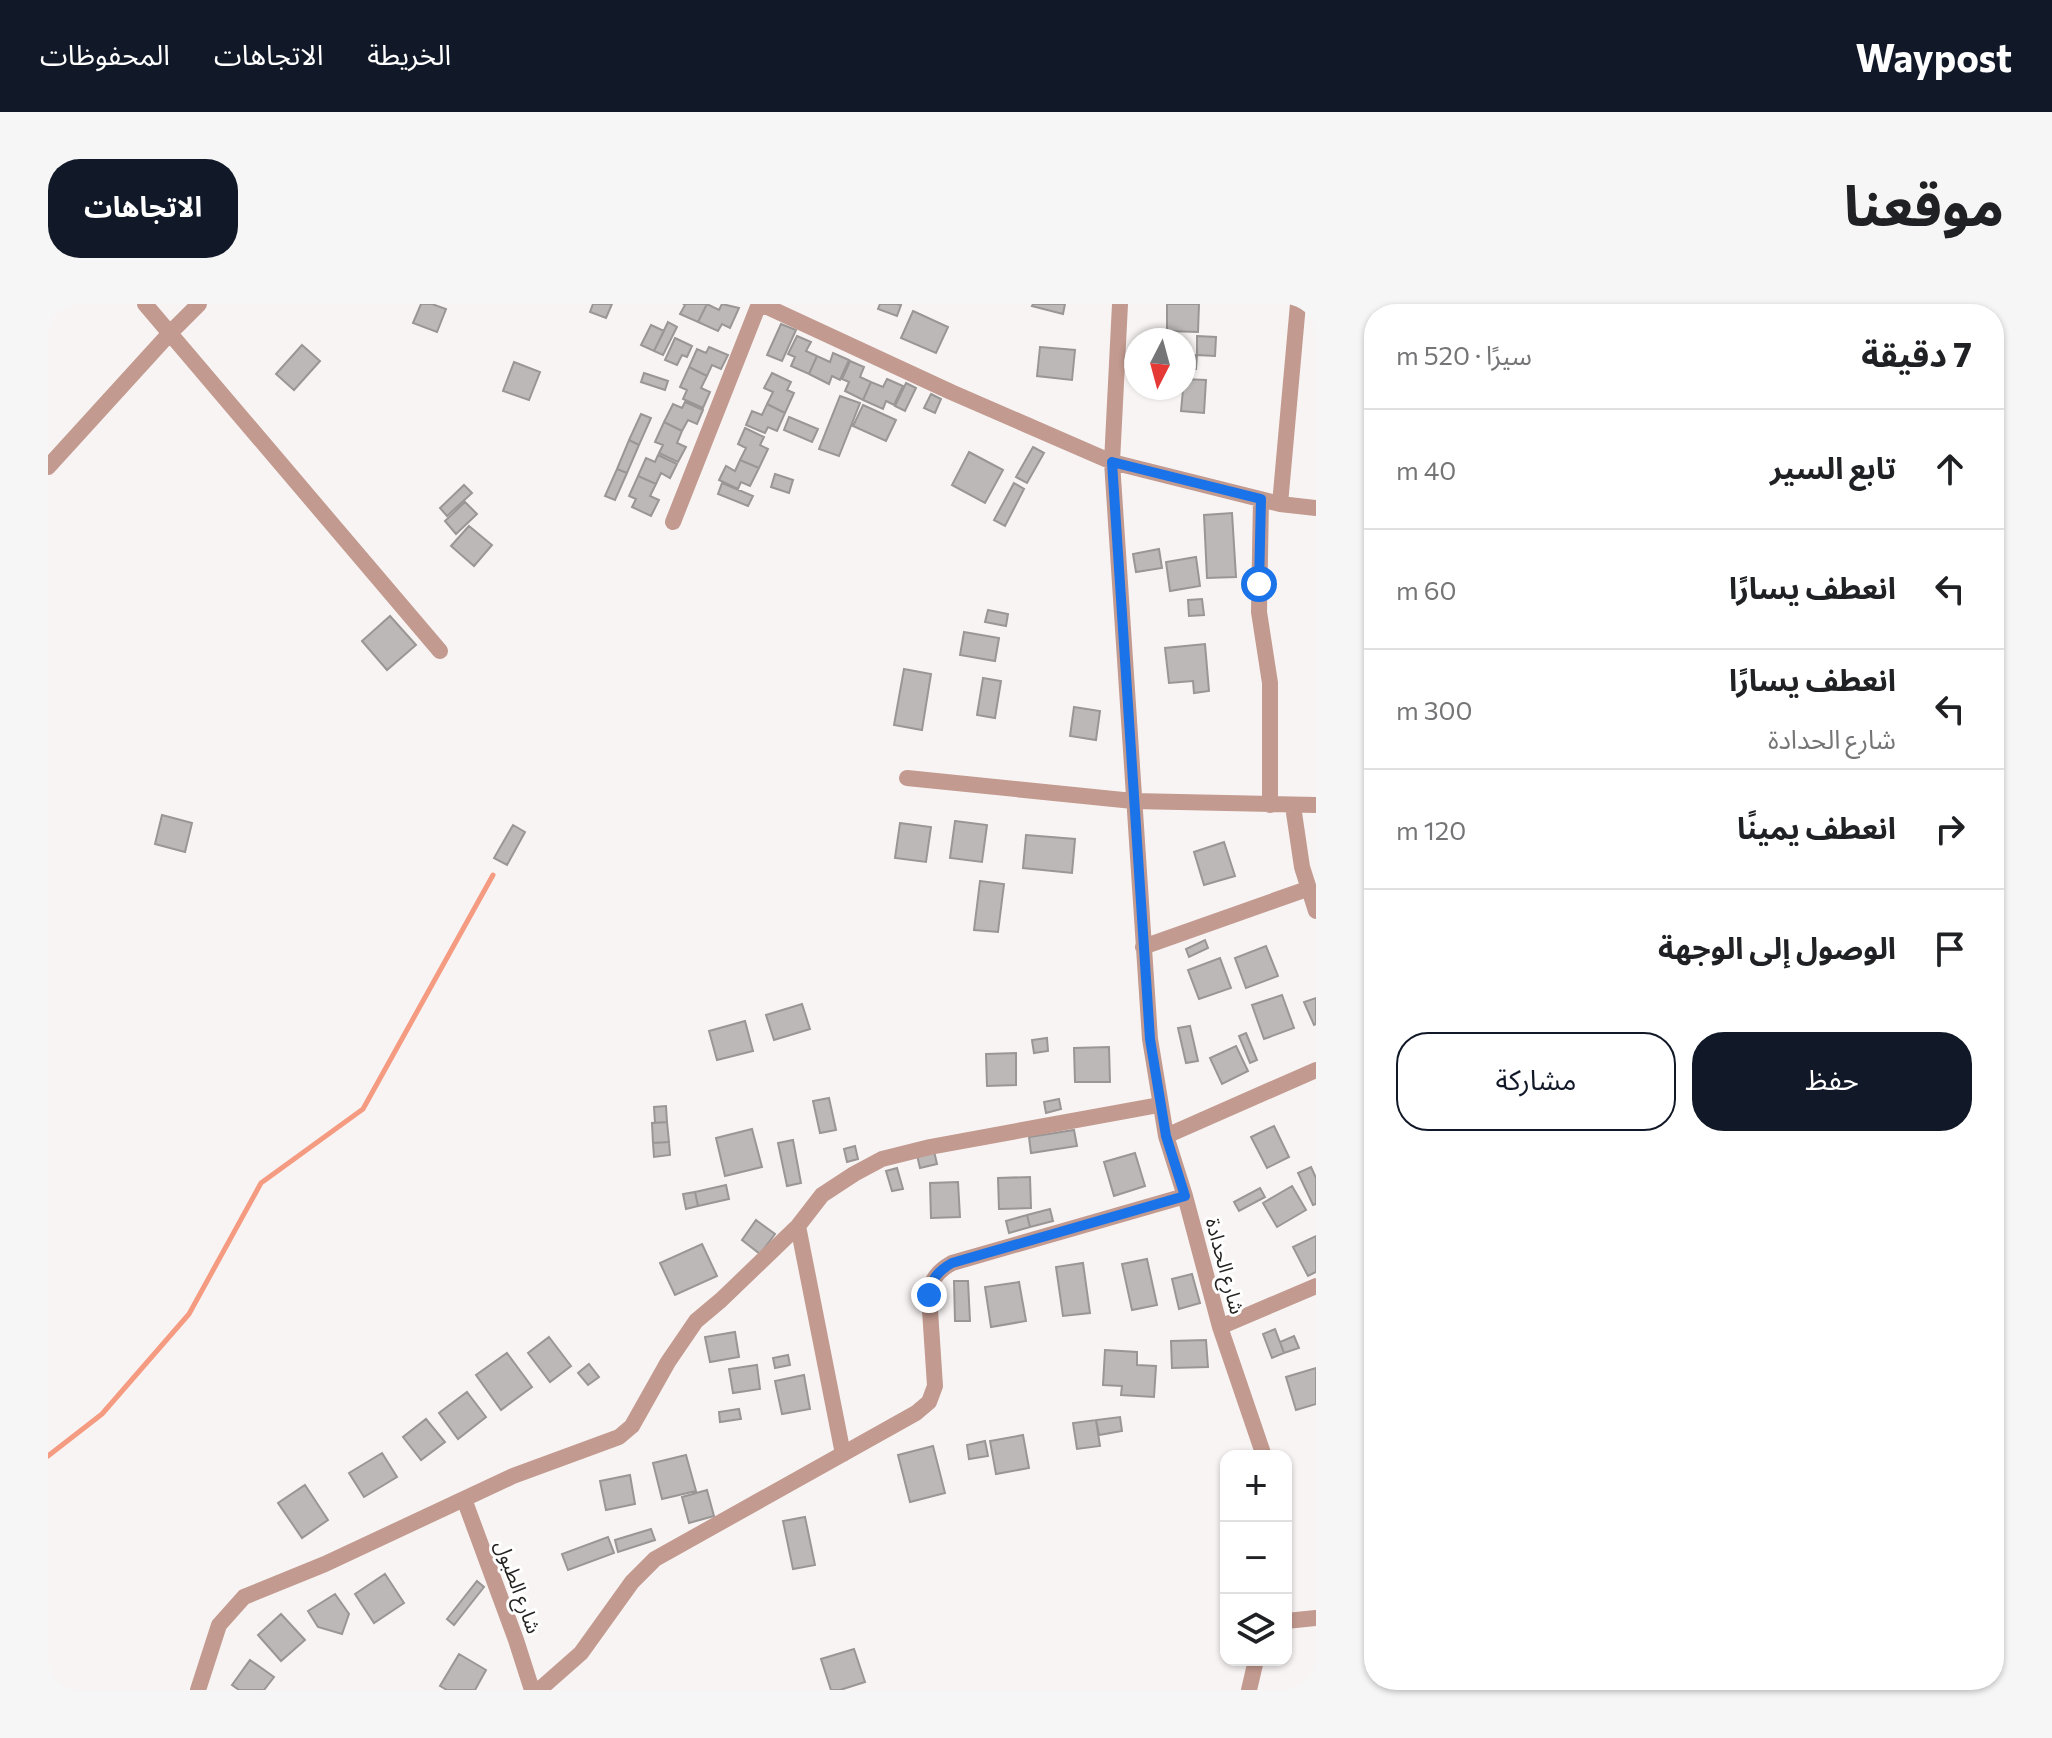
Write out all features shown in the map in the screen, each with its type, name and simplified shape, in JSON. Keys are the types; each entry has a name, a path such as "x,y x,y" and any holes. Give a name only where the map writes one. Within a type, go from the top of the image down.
{"street":[{"path":"145,304 440,651"},
{"path":"48,467 199,304"},
{"path":"673,522 760,304 1112,462 1280,504 1316,508"},
{"name":"شارع الحدادة","path":"1120,304 1112,462 1150,1039 1166,1136 1220,1327 1262,1450"},
{"path":"1280,504 1298,304"},
{"path":"1261,499 1259,612 1270,683 1270,805"},
{"path":"907,778 1133,801 1316,805"},
{"path":"1293,806 1307,889 1316,911"},
{"path":"1143,947 1307,889"},
{"path":"1166,1136 1316,1070"},
{"path":"198,1690 219,1625 244,1597 325,1564 550,1461 619,1437 632,1426 668,1362 696,1321 798,1226 822,1195 882,1159 1159,1105"},
{"path":"539,1690 581,1653 632,1582 655,1559 916,1413 929,1402 935,1386 929,1295 931,1282 941,1270 952,1263 1185,1196"},
{"path":"798,1226 843,1454"},
{"path":"1220,1327 1316,1286"},
{"name":"شارع الطبول","path":"464,1499 532,1690"},
{"path":"1292,1620 1316,1618"},
{"path":"1249,1690 1255,1666"}],"building":[{"path":"421,304 446,309 437,332 413,323"},
{"path":"593,304 612,304 606,318 590,312"},
{"path":"683,304 707,304 698,322 680,314"},
{"path":"707,304 719,310 722,304 739,308 730,328 722,324 718,331 698,322"},
{"path":"880,304 901,305 897,316 878,309"},
{"path":"1033,304 1065,304 1063,314"},
{"path":"1167,304 1199,304 1198,332 1196,328 1167,328"},
{"path":"913,311 948,327 936,353 901,338"},
{"path":"668,322 677,327 663,355 654,351"},
{"path":"781,324 796,330 782,361 767,355"},
{"path":"651,325 664,331 654,351 641,345"},
{"path":"797,336 811,342 806,351 817,356 809,374 791,366 795,357 788,354"},
{"path":"1197,336 1216,337 1215,356 1197,355"},
{"path":"675,338 692,346 687,357 682,355 677,365 665,360"},
{"path":"302,345 320,361 294,390 276,374"},
{"path":"709,347 728,355 721,369 712,365 707,376 689,367 697,349 706,353"},
{"path":"1040,347 1075,350 1072,380 1037,376"},
{"path":"833,353 849,360 840,380 832,376 829,384 809,374 817,356 830,362"},
{"path":"850,361 864,367 860,377 871,382 863,400 845,391 849,382 842,379"},
{"path":"514,362 540,372 529,400 503,391"},
{"path":"689,367 707,376 701,388 710,392 703,408 683,399 687,390 680,387"},
{"path":"644,373 668,381 665,390 641,382"},
{"path":"772,373 791,382 787,390 794,393 785,413 767,404 773,392 764,388"},
{"path":"887,379 903,386 894,405 886,401 883,409 863,400 871,382 883,387"},
{"path":"1196,380 1206,380 1204,413 1181,411 1182,400 1196,400"},
{"path":"906,383 916,388 905,411 895,406"},
{"path":"931,394 941,399 935,413 924,408"},
{"path":"840,396 860,403 839,456 819,449"},
{"path":"685,402 703,410 697,424 688,420 682,431 664,422 673,404 682,408"},
{"path":"767,404 785,413 777,431 768,427 765,433 746,425 752,411 762,415"},
{"path":"863,405 896,420 886,441 853,426"},
{"path":"641,414 651,418 639,445 629,440"},
{"path":"789,417 818,429 812,442 784,430"},
{"path":"664,422 682,431 677,443 686,447 678,462 659,453 663,445 655,442"},
{"path":"745,428 764,437 760,445 768,449 759,468 740,460 746,448 738,444"},
{"path":"629,440 639,445 627,473 617,469"},
{"path":"1033,447 1044,453 1027,483 1016,477"},
{"path":"969,452 1003,470 985,503 952,485"},
{"path":"658,455 677,464 670,478 661,473 656,484 638,476 646,458 655,462"},
{"path":"740,460 759,468 750,486 741,482 738,489 719,480 726,466 735,471"},
{"path":"617,469 627,473 615,500 605,496"},
{"path":"775,474 793,480 789,493 771,487"},
{"path":"638,476 656,484 650,496 659,500 651,516 632,507 636,499 629,496"},
{"path":"722,483 753,496 748,506 718,494"},
{"path":"1014,483 1024,489 1005,526 994,520"},
{"path":"464,485 472,493 447,516 440,508"},
{"path":"465,502 477,514 456,534 445,521"},
{"path":"1232,513 1236,577 1207,578 1204,515"},
{"path":"469,526 492,545 474,566 451,546"},
{"path":"1159,549 1162,568 1136,572 1133,554"},
{"path":"1196,557 1200,586 1170,591 1166,562"},
{"path":"1202,599 1204,615 1189,616 1188,600"},
{"path":"988,610 1008,614 1006,626 985,622"},
{"path":"390,616 416,645 387,670 362,641"},
{"path":"964,632 999,638 995,661 960,655"},
{"path":"1205,644 1209,691 1194,693 1193,681 1169,683 1165,648"},
{"path":"904,669 931,674 922,730 894,725"},
{"path":"983,678 1001,681 995,718 977,715"},
{"path":"1074,707 1100,711 1096,740 1070,736"},
{"path":"162,815 192,823 185,852 155,844"},
{"path":"955,821 987,825 982,862 950,858"},
{"path":"900,823 931,827 926,862 895,858"},
{"path":"513,825 525,832 507,865 494,858"},
{"path":"1026,835 1075,839 1072,873 1023,868"},
{"path":"1224,842 1235,876 1204,885 1194,852"},
{"path":"980,881 1004,884 998,932 974,930"},
{"path":"1205,940 1208,948 1189,957 1186,949"},
{"path":"1266,946 1278,976 1246,988 1235,958"},
{"path":"1220,958 1231,988 1199,999 1188,970"},
{"path":"1282,995 1294,1028 1264,1039 1252,1005"},
{"path":"1316,998 1316,1024 1314,1025 1304,1002"},
{"path":"802,1004 810,1029 774,1040 766,1015"},
{"path":"745,1021 753,1051 717,1060 709,1031"},
{"path":"1190,1026 1198,1061 1186,1063 1178,1028"},
{"path":"1246,1033 1257,1060 1250,1063 1239,1036"},
{"path":"1047,1038 1048,1051 1034,1053 1032,1040"},
{"path":"1236,1046 1248,1071 1222,1084 1210,1058"},
{"path":"1109,1047 1110,1082 1075,1082 1074,1048"},
{"path":"1016,1053 1016,1085 987,1086 986,1054"},
{"path":"829,1098 836,1130 820,1133 813,1101"},
{"path":"1059,1099 1061,1109 1046,1113 1044,1102"},
{"path":"666,1106 667,1122 655,1123 654,1107"},
{"path":"667,1122 669,1142 653,1143 652,1123"},
{"path":"1274,1126 1289,1157 1267,1168 1251,1137"},
{"path":"752,1129 762,1167 725,1176 716,1138"},
{"path":"1074,1130 1077,1146 1031,1153 1029,1137"},
{"path":"793,1140 801,1183 787,1186 778,1143"},
{"path":"669,1142 670,1155 654,1157 653,1143"},
{"path":"855,1146 858,1159 847,1162 844,1149"},
{"path":"934,1151 937,1164 920,1168 917,1155"},
{"path":"1135,1153 1145,1186 1114,1196 1104,1162"},
{"path":"1311,1167 1316,1178 1316,1204 1313,1205 1298,1173"},
{"path":"897,1168 903,1189 892,1191 886,1171"},
{"path":"1030,1177 1031,1208 999,1209 998,1178"},
{"path":"958,1182 960,1217 931,1218 930,1183"},
{"path":"726,1185 729,1199 698,1206 695,1192"},
{"path":"1292,1186 1306,1210 1277,1227 1263,1203"},
{"path":"1260,1188 1265,1197 1239,1211 1234,1202"},
{"path":"695,1192 698,1206 686,1209 683,1194"},
{"path":"1050,1209 1053,1221 1030,1227 1027,1215"},
{"path":"1027,1215 1030,1227 1009,1233 1006,1221"},
{"path":"756,1220 775,1234 760,1254 742,1240"},
{"path":"1316,1236 1316,1272 1308,1276 1293,1247"},
{"path":"702,1244 717,1276 675,1295 660,1263"},
{"path":"1147,1259 1157,1305 1132,1310 1122,1264"},
{"path":"1083,1263 1090,1313 1063,1316 1056,1267"},
{"path":"1192,1274 1200,1303 1179,1309 1172,1279"},
{"path":"954,1281 968,1281 970,1321 955,1321"},
{"path":"1019,1282 1026,1321 991,1327 985,1287"},
{"path":"1275,1329 1284,1353 1272,1358 1263,1334"},
{"path":"735,1332 739,1357 710,1362 705,1337"},
{"path":"1294,1336 1299,1348 1284,1353 1280,1342"},
{"path":"549,1337 571,1366 550,1382 528,1353"},
{"path":"1206,1340 1208,1367 1172,1368 1171,1341"},
{"path":"1105,1350 1137,1352 1137,1365 1156,1366 1154,1397 1121,1395 1122,1386 1103,1385"},
{"path":"507,1353 532,1387 501,1410 476,1375"},
{"path":"788,1355 790,1365 775,1368 773,1358"},
{"path":"589,1364 599,1377 588,1385 578,1373"},
{"path":"757,1365 760,1389 733,1393 729,1369"},
{"path":"1316,1368 1316,1404 1296,1410 1286,1377"},
{"path":"804,1375 810,1409 782,1414 775,1381"},
{"path":"467,1392 486,1417 458,1439 439,1413"},
{"path":"739,1409 741,1419 720,1422 719,1412"},
{"path":"1120,1417 1122,1431 1099,1435 1096,1420"},
{"path":"426,1419 445,1442 421,1460 403,1437"},
{"path":"1096,1420 1100,1446 1077,1449 1073,1423"},
{"path":"1023,1435 1029,1468 996,1474 990,1441"},
{"path":"985,1441 988,1456 969,1459 967,1445"},
{"path":"933,1446 945,1493 910,1502 898,1455"},
{"path":"382,1453 397,1477 364,1497 349,1473"},
{"path":"686,1455 696,1491 662,1499 653,1463"},
{"path":"630,1475 635,1504 606,1510 600,1481"},
{"path":"305,1485 328,1520 302,1538 278,1503"},
{"path":"707,1490 714,1516 689,1523 682,1497"},
{"path":"805,1517 815,1565 793,1569 783,1521"},
{"path":"651,1529 655,1540 618,1552 615,1540"},
{"path":"608,1537 614,1553 568,1570 562,1554"},
{"path":"385,1574 404,1603 374,1623 355,1594"},
{"path":"477,1581 484,1587 454,1625 447,1619"},
{"path":"335,1594 349,1614 342,1634 318,1627 308,1611"},
{"path":"281,1614 305,1640 281,1661 258,1635"},
{"path":"854,1649 865,1682 831,1690 821,1659"},
{"path":"459,1654 486,1670 475,1690 447,1690 440,1686"},
{"path":"250,1660 274,1677 264,1690 239,1690 232,1685"}],"waterway":[{"path":"48,1456 102,1414 189,1314 261,1183 363,1109 493,875"}],"route":[{"path":"929,1295 931,1282 952,1263 1185,1196 1159,1105 1145,991 1112,462 1261,499 1259,584"}]}
